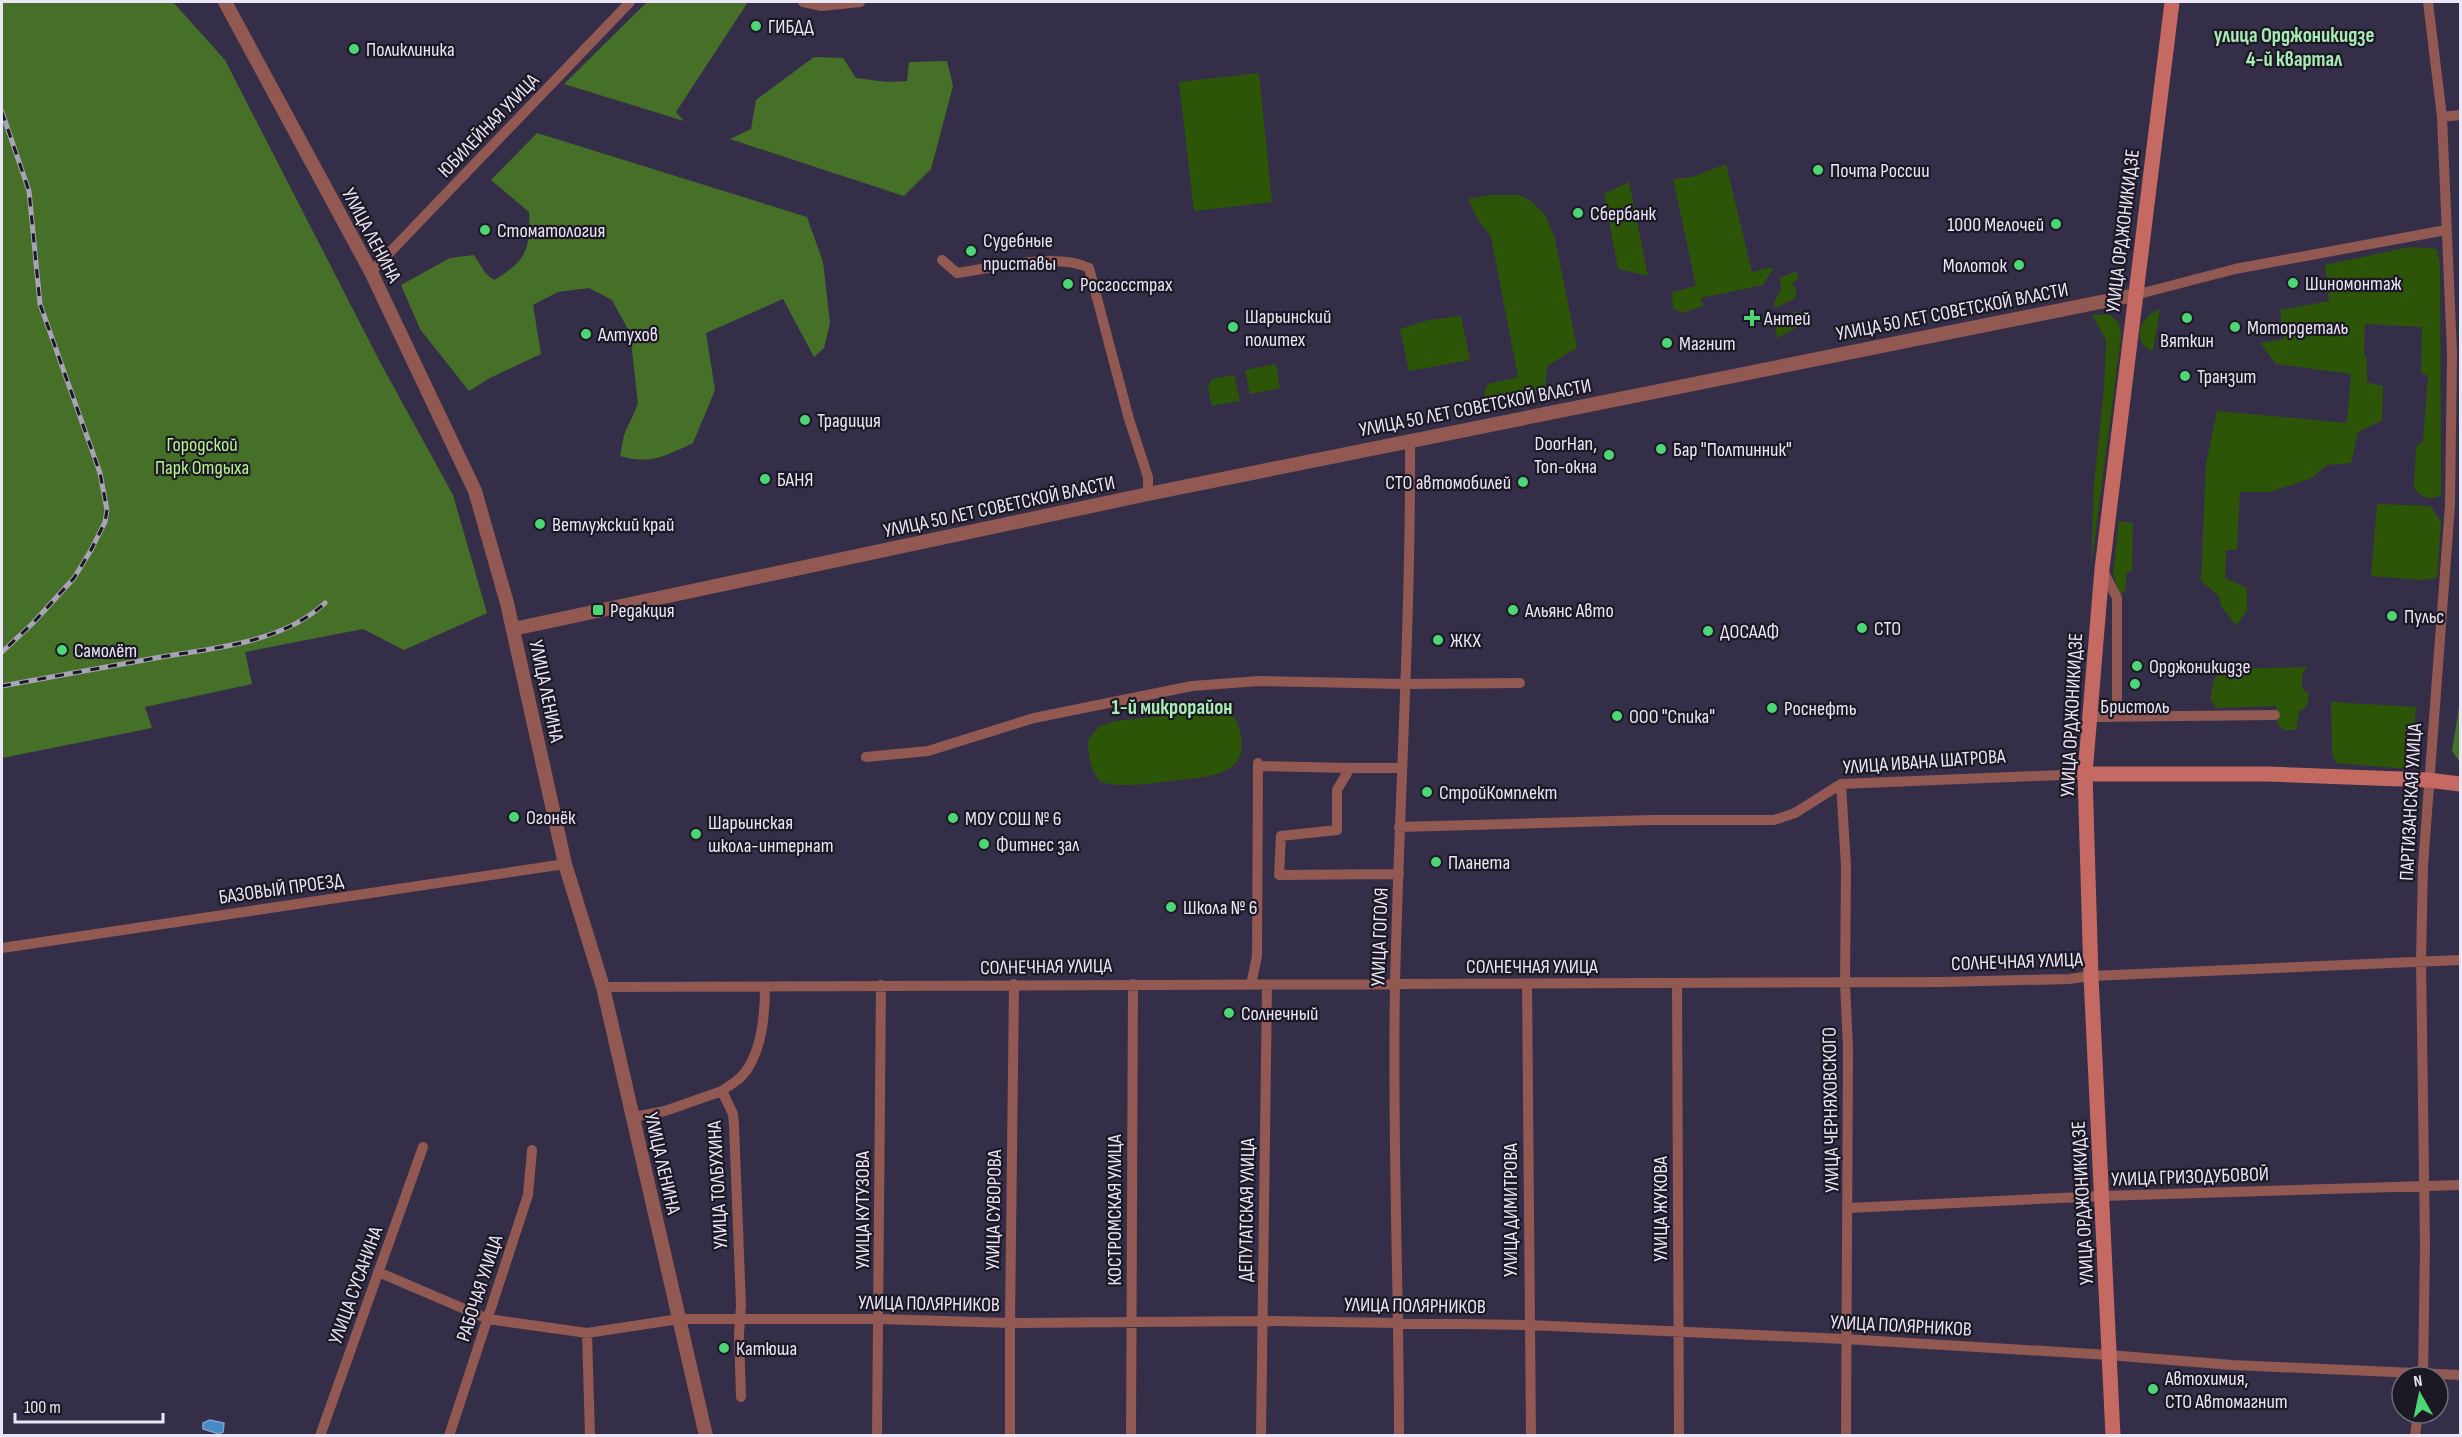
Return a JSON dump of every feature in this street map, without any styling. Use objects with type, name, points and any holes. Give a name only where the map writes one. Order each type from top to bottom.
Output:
[{"type":"main road","name":"УЛИЦА ОРДЖОНИКИДЗЕ","points":[[2114,1436],[2091,976],[2085,774],[2102,569],[2172,2]]},
{"type":"main road","name":"УЛИЦА ИВАНА ШАТРОВА","points":[[2085,774],[2268,774],[2428,780],[2460,784]]},
{"type":"street","name":"УЛИЦА ЛЕНИНА","points":[[225,2],[371,272],[475,491],[513,629],[565,864],[603,987],[706,1436]]},
{"type":"street","name":"ЮБИЛЕЙНАЯ УЛИЦА","points":[[371,272],[630,2]]},
{"type":"street","points":[[803,2],[822,6],[860,2]]},
{"type":"street","name":"ПАРТИЗАНСКАЯ УЛИЦА","points":[[2423,1365],[2425,1245],[2421,961],[2428,780],[2451,482],[2452,354],[2442,117],[2428,2]]},
{"type":"street","points":[[2442,117],[2460,115]]},
{"type":"street","name":"УЛИЦА 50 ЛЕТ СОВЕТСКОЙ ВЛАСТИ","points":[[513,629],[1410,440],[2135,295],[2235,269],[2446,230]]},
{"type":"street","points":[[942,260],[957,273],[1056,260],[1078,262],[1089,268],[1129,419],[1148,477],[1148,494]]},
{"type":"street","name":"УЛИЦА ГОГОЛЯ","points":[[1399,1436],[1399,1322],[1394,1168],[1395,985],[1404,684],[1411,541],[1410,440]]},
{"type":"street","points":[[2102,569],[2117,598],[2117,702],[2114,717]]},
{"type":"street","points":[[866,757],[928,751],[1034,718],[1192,686],[1259,681],[1404,684],[1520,683]]},
{"type":"street","points":[[2090,717],[2275,715]]},
{"type":"street","points":[[1251,985],[1257,956],[1258,764],[1401,768]]},
{"type":"street","points":[[1350,768],[1337,790],[1337,830],[1281,836],[1279,875],[1399,874]]},
{"type":"street","name":"УЛИЦА ИВАНА ШАТРОВА","points":[[1399,827],[1651,820],[1774,820],[1795,813],[1841,784],[2085,774]]},
{"type":"street","name":"УЛИЦА ЧЕРНЯХОВСКОГО","points":[[1841,784],[1846,866],[1845,983],[1849,1208],[1845,1339],[1846,1436]]},
{"type":"street","name":"БАЗОВЫЙ ПРОЕЗД","points":[[2,948],[565,864]]},
{"type":"street","name":"СОЛНЕЧНАЯ УЛИЦА","points":[[603,987],[1845,983],[2068,979],[2091,976],[2460,960]]},
{"type":"street","name":"УЛИЦА ЖУКОВА","points":[[1677,983],[1679,1436]]},
{"type":"street","name":"УЛИЦА СУВОРОВА","points":[[1010,1436],[1014,984]]},
{"type":"street","name":"КОСТРОМСКАЯ УЛИЦА","points":[[1131,1436],[1133,984]]},
{"type":"street","name":"УЛИЦА ДИМИТРОВА","points":[[1527,984],[1531,1436]]},
{"type":"street","name":"ДЕПУТАТСКАЯ УЛИЦА","points":[[1261,1436],[1267,985]]},
{"type":"street","name":"УЛИЦА КУТУЗОВА","points":[[877,1436],[881,986]]},
{"type":"street","points":[[633,1117],[665,1111],[722,1091],[741,1076],[752,1060],[765,1008],[765,987]]},
{"type":"street","name":"УЛИЦА ТОЛБУХИНА","points":[[722,1091],[733,1114],[741,1397]]},
{"type":"street","name":"УЛИЦА СУСАНИНА","points":[[320,1436],[423,1147]]},
{"type":"street","name":"РАБОЧАЯ УЛИЦА","points":[[449,1436],[528,1195],[532,1150]]},
{"type":"street","name":"УЛИЦА ГРИЗОДУБОВОЙ","points":[[1849,1208],[2103,1196],[2460,1185]]},
{"type":"street","name":"УЛИЦА ПОЛЯРНИКОВ","points":[[378,1272],[488,1319],[587,1333],[679,1319],[879,1319],[1010,1323],[1399,1322],[1678,1330],[2109,1354],[2232,1365],[2390,1373]]},
{"type":"street","points":[[587,1333],[590,1436]]},
{"type":"green space","name":"Городской Парк Отдыха","points":[[2,2],[173,2],[225,60],[380,362],[453,495],[487,613],[404,650],[363,629],[245,652],[252,684],[145,707],[152,728],[2,758]]},
{"type":"green space","points":[[647,2],[748,2],[676,112],[684,121],[564,84]]},
{"type":"green space","points":[[814,57],[843,58],[856,78],[887,82],[907,81],[909,62],[947,61],[953,86],[931,169],[904,196],[730,139],[751,129],[756,100]]},
{"type":"green space","points":[[1259,73],[1272,202],[1194,211],[1179,82]]},
{"type":"green space","points":[[537,133],[807,217],[823,262],[830,323],[824,348],[814,357],[783,299],[706,333],[715,390],[693,443],[658,458],[650,459],[631,459],[620,456],[624,435],[638,404],[630,333],[612,300],[589,288],[558,292],[533,305],[541,354],[490,378],[469,391],[420,329],[401,285],[450,258],[474,255],[486,274],[494,280],[520,260],[529,235],[529,212],[491,180]]},
{"type":"green space","points":[[1726,164],[1752,272],[1774,267],[1763,285],[1701,298],[1703,306],[1682,313],[1673,308],[1672,292],[1696,286],[1673,179],[1692,177]]},
{"type":"green space","points":[[1629,182],[1648,276],[1618,269],[1604,194]]},
{"type":"green space","points":[[1490,195],[1519,195],[1530,200],[1546,216],[1555,239],[1577,348],[1547,366],[1545,391],[1487,402],[1484,393],[1488,384],[1518,377],[1491,237],[1478,220],[1468,199]]},
{"type":"green space","points":[[2409,247],[2437,249],[2440,264],[2441,496],[2426,497],[2414,488],[2416,447],[2423,441],[2428,376],[2421,373],[2422,327],[2365,324],[2364,355],[2367,359],[2367,382],[2383,386],[2382,420],[2358,432],[2351,463],[2327,465],[2312,478],[2270,492],[2240,492],[2237,550],[2226,550],[2225,578],[2247,588],[2247,611],[2236,626],[2221,606],[2219,596],[2201,581],[2206,464],[2217,411],[2347,423],[2351,374],[2276,364],[2260,343],[2284,339],[2280,310],[2329,301],[2325,265]]},
{"type":"green space","points":[[1797,271],[1798,279],[1792,283],[1797,293],[1794,299],[1775,308],[1774,303],[1781,289],[1780,278]]},
{"type":"green space","points":[[2160,309],[2153,351],[2141,341],[2140,329],[2153,312]]},
{"type":"green space","points":[[1793,312],[1800,312],[1803,316],[1803,324],[1777,338],[1774,321]]},
{"type":"green space","points":[[2106,314],[2118,323],[2121,337],[2091,567],[2094,483],[2104,388],[2106,340],[2092,315]]},
{"type":"green space","points":[[1461,316],[1470,360],[1409,371],[1400,329],[1429,320]]},
{"type":"green space","points":[[1276,364],[1280,388],[1250,394],[1245,370]]},
{"type":"green space","points":[[1234,375],[1240,401],[1212,406],[1208,388],[1212,379]]},
{"type":"green space","points":[[2377,504],[2430,506],[2441,521],[2437,578],[2422,580],[2371,576]]},
{"type":"green space","points":[[2119,521],[2133,523],[2132,571],[2127,571],[2125,591],[2119,595],[2113,573]]},
{"type":"green space","points":[[2307,667],[2302,675],[2302,688],[2309,694],[2307,706],[2299,712],[2296,730],[2285,730],[2278,725],[2276,706],[2216,708],[2210,699],[2214,680],[2221,669]]},
{"type":"green space","points":[[2460,701],[2460,762],[2452,751]]},
{"type":"green space","points":[[2331,702],[2416,707],[2410,769],[2336,763],[2332,753]]},
{"type":"green space","points":[[1217,710],[1235,718],[1241,737],[1241,751],[1236,762],[1228,769],[1201,777],[1126,785],[1100,782],[1094,772],[1089,756],[1088,739],[1100,726],[1115,721]]},
{"type":"water","points":[[210,1420],[224,1423],[223,1432],[219,1434],[203,1429],[203,1423]]},
{"type":"railway","points":[[2,112],[29,191],[40,304],[100,473],[107,510],[105,522],[74,578],[33,623],[2,652]]},
{"type":"railway","points":[[2,686],[242,643],[287,628],[307,617],[325,603]]},
{"type":"place","name":"ГИБДД","points":[[756,26]]},
{"type":"place","name":"Поликлиника","points":[[354,49]]},
{"type":"place","name":"Почта России","points":[[1818,170]]},
{"type":"place","name":"Сбербанк","points":[[1578,213]]},
{"type":"place","name":"1000 Мелочей","points":[[2056,224]]},
{"type":"place","name":"Стоматология","points":[[485,230]]},
{"type":"place","name":"Судебные приставы","points":[[971,251]]},
{"type":"place","name":"Молоток","points":[[2019,265]]},
{"type":"place","name":"Шиномонтаж","points":[[2293,283]]},
{"type":"place","name":"Росгосстрах","points":[[1068,284]]},
{"type":"place","name":"Антей","points":[[1752,318]]},
{"type":"place","name":"Вяткин","points":[[2187,318]]},
{"type":"place","name":"Шарьинский политех","points":[[1233,327]]},
{"type":"place","name":"Мотордеталь","points":[[2235,327]]},
{"type":"place","name":"Алтухов","points":[[586,334]]},
{"type":"place","name":"Магнит","points":[[1667,343]]},
{"type":"place","name":"Транзит","points":[[2185,376]]},
{"type":"place","name":"Традиция","points":[[805,420]]},
{"type":"place","name":"Бар \"Полтинник\"","points":[[1661,449]]},
{"type":"place","name":"DoorHan, Топ-окна","points":[[1609,455]]},
{"type":"place","name":"БАНЯ","points":[[765,479]]},
{"type":"place","name":"СТО автомобилей","points":[[1523,482]]},
{"type":"place","name":"Ветлужский край","points":[[540,524]]},
{"type":"place","name":"Редакция","points":[[598,610]]},
{"type":"place","name":"Альянс Авто","points":[[1513,610]]},
{"type":"place","name":"Пульс","points":[[2392,616]]},
{"type":"place","name":"СТО","points":[[1862,628]]},
{"type":"place","name":"ДОСААФ","points":[[1708,631]]},
{"type":"place","name":"ЖКХ","points":[[1438,640]]},
{"type":"place","name":"Самолёт","points":[[62,650]]},
{"type":"place","name":"Орджоникидзе","points":[[2137,666]]},
{"type":"place","name":"Бристоль","points":[[2135,684]]},
{"type":"place","name":"Роснефть","points":[[1772,708]]},
{"type":"place","name":"ООО \"Спика\"","points":[[1617,716]]},
{"type":"place","name":"СтройКомплект","points":[[1427,792]]},
{"type":"place","name":"Огонёк","points":[[514,817]]},
{"type":"place","name":"МОУ СОШ № 6","points":[[953,818]]},
{"type":"place","name":"Шарьинская школа-интернат","points":[[696,834]]},
{"type":"place","name":"Фитнес зал","points":[[984,844]]},
{"type":"place","name":"Планета","points":[[1436,862]]},
{"type":"place","name":"Школа № 6","points":[[1171,907]]},
{"type":"place","name":"Солнечный","points":[[1229,1013]]},
{"type":"place","name":"Катюша","points":[[724,1348]]},
{"type":"place","name":"Автохимия, СТО Автомагнит","points":[[2153,1389]]},
{"type":"district","name":"улица Орджоникидзе 4-й квартал","points":[[2294,47]]},
{"type":"district","name":"1-й микрорайон","points":[[1172,707]]}]
